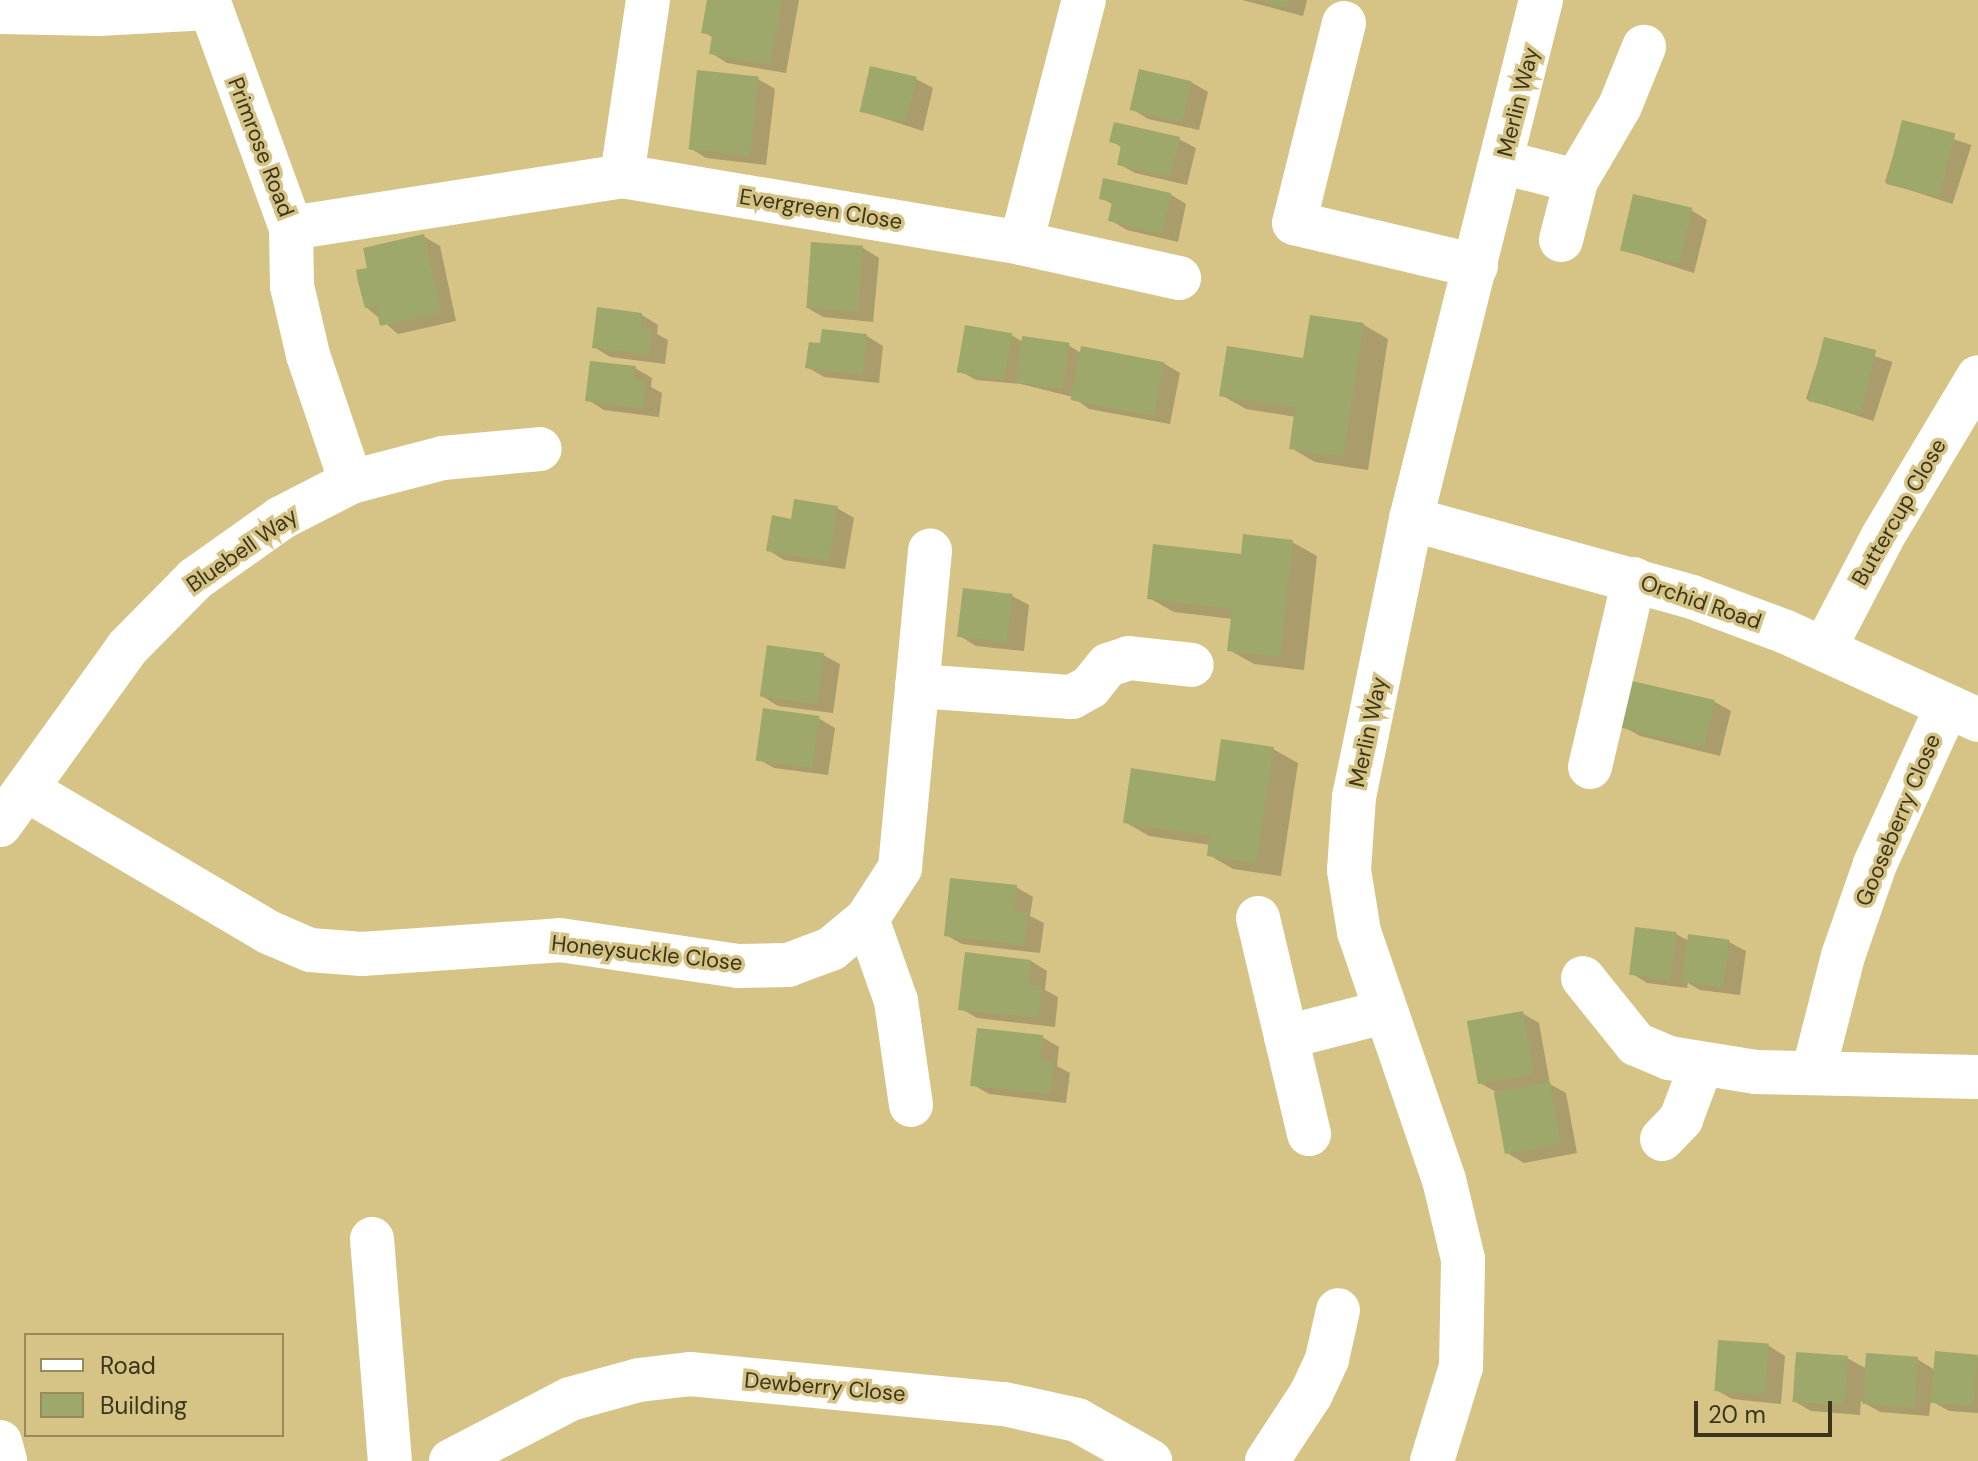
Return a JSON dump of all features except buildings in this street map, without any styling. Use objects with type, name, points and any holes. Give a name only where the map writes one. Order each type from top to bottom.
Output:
[{"type":"street","points":[[622,176],[648,0]]},
{"type":"street","points":[[1021,243],[1084,0]]},
{"type":"street","name":"Merlin Way","points":[[1432,1461],[1461,1367],[1463,1259],[1444,1180],[1359,932],[1349,870],[1354,797],[1411,519],[1541,0]]},
{"type":"street","points":[[0,12],[99,14],[208,4]]},
{"type":"street","name":"Primrose Road","points":[[208,4],[291,228],[292,286],[351,482]]},
{"type":"street","points":[[1344,23],[1294,223],[1476,266]]},
{"type":"street","points":[[1561,240],[1576,181],[1620,106],[1644,47]]},
{"type":"street","points":[[1502,162],[1576,181]]},
{"type":"street","name":"Evergreen Close","points":[[291,228],[622,176],[1021,243],[1179,278]]},
{"type":"street","name":"Buttercup Close","points":[[1824,649],[1883,536],[1978,377]]},
{"type":"street","name":"Bluebell Way","points":[[0,825],[29,791],[127,648],[195,579],[281,518],[351,482],[443,458],[540,449]]},
{"type":"street","name":"Orchid Road","points":[[1411,519],[1634,579],[1824,649],[1963,714]]},
{"type":"street","name":"Honeysuckle Close","points":[[29,791],[268,932],[310,950],[362,954],[560,940],[738,966],[788,965],[831,949],[867,919],[900,868],[930,550]]},
{"type":"street","points":[[1590,767],[1634,579]]},
{"type":"street","points":[[917,686],[1072,697],[1090,687],[1108,665],[1129,658],[1192,665]]},
{"type":"street","name":"Gooseberry Close","points":[[1813,1073],[1843,956],[1875,864],[1963,714]]},
{"type":"street","points":[[1258,918],[1309,1134]]},
{"type":"street","points":[[867,919],[899,1014],[911,1105]]},
{"type":"street","points":[[1583,978],[1636,1044],[1701,1066],[1756,1072],[1978,1077]]},
{"type":"street","points":[[1286,1037],[1384,1012]]},
{"type":"street","points":[[1662,1139],[1681,1119],[1701,1066]]},
{"type":"street","points":[[372,1239],[390,1461]]},
{"type":"street","points":[[1278,1444],[1327,1359],[1338,1310]]},
{"type":"street","name":"Dewberry Close","points":[[451,1461],[500,1449],[570,1399],[639,1380],[690,1374],[1004,1404],[1077,1420],[1150,1461]]},
{"type":"street","points":[[0,1442],[5,1461]]}]
